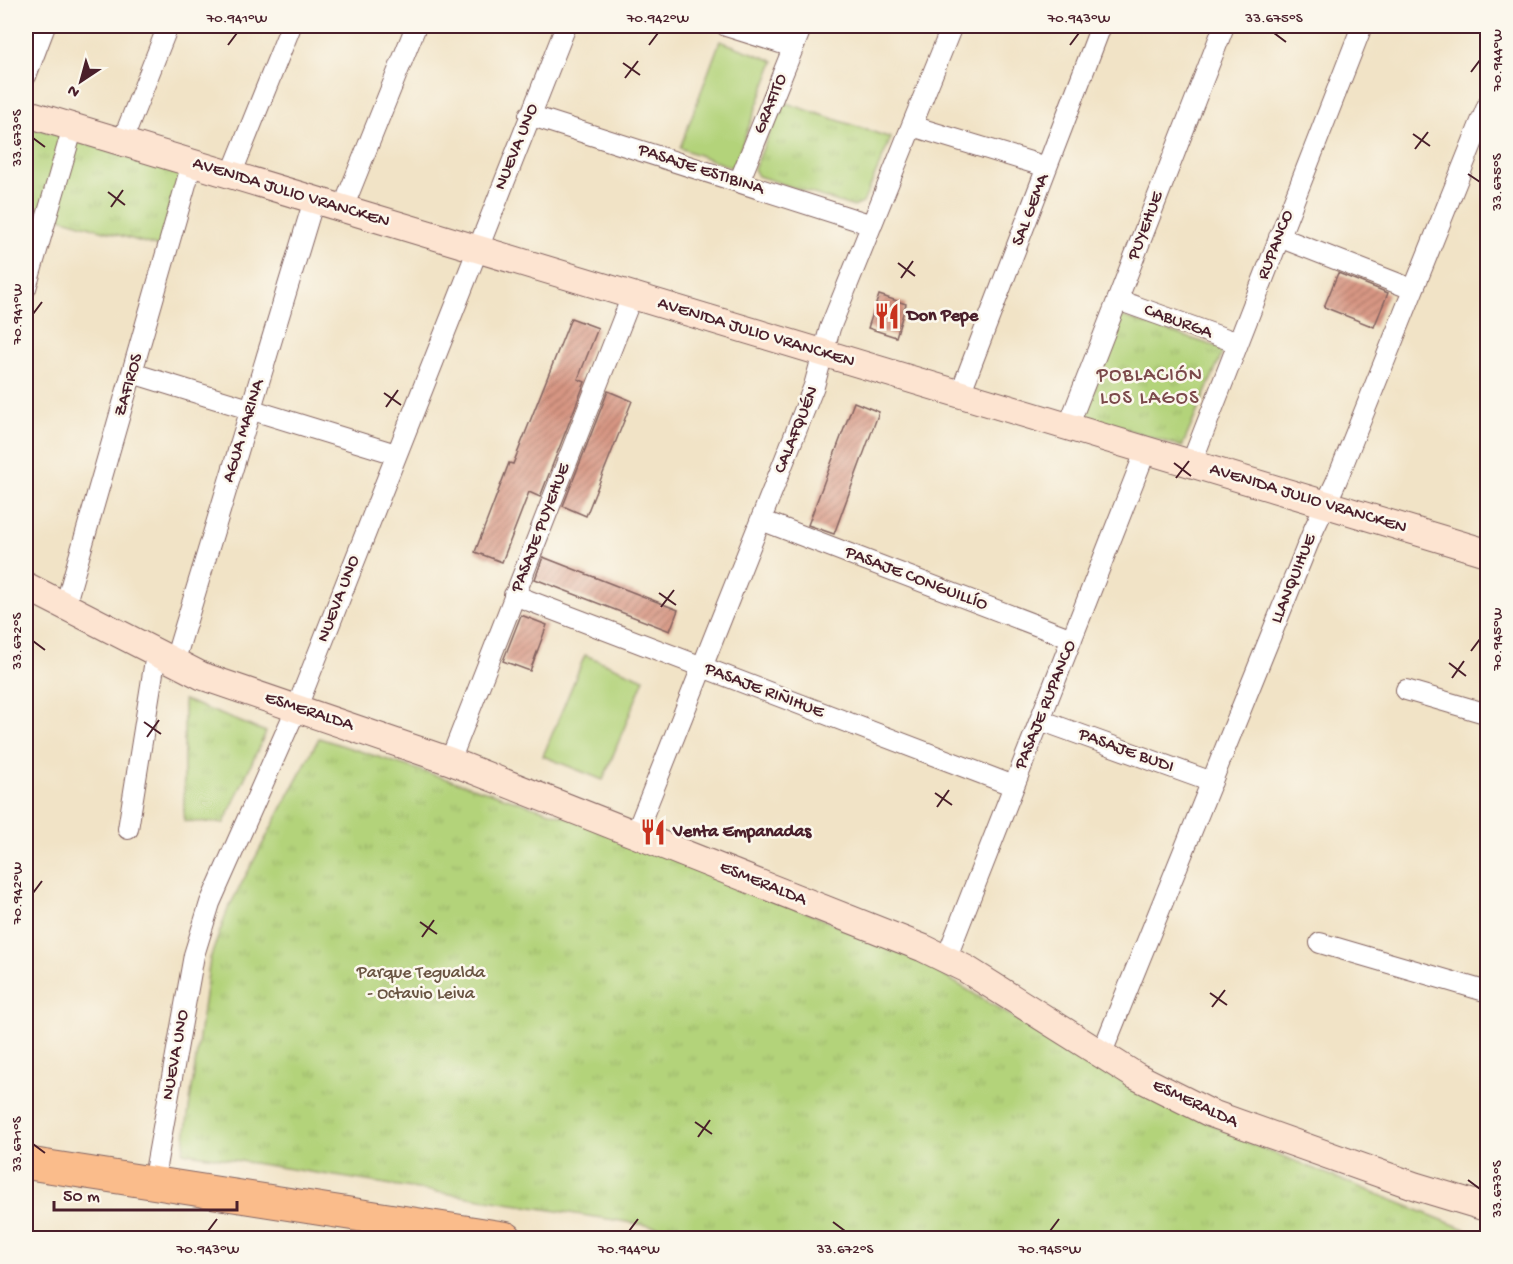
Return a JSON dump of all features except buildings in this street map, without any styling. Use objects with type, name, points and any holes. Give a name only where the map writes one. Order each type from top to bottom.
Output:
[{"type":"main road","points":[[26,1163],[506,1239]]},
{"type":"street","points":[[26,76],[45,26]]},
{"type":"street","points":[[122,142],[168,26]]},
{"type":"street","points":[[231,175],[291,26]]},
{"type":"street","points":[[343,208],[416,26]]},
{"type":"street","name":"NUEVA UNO","points":[[153,1183],[199,936],[210,903],[297,707],[476,248],[566,26]]},
{"type":"street","points":[[726,26],[793,47]]},
{"type":"street","name":"GRAFITO","points":[[740,182],[802,26]]},
{"type":"street","name":"CALAFQUÉN","points":[[636,833],[814,386],[830,328],[952,26]]},
{"type":"street","name":"SAL GEMA","points":[[960,394],[1101,26]]},
{"type":"street","name":"PUYEHUE","points":[[1068,427],[1224,26]]},
{"type":"street","name":"RUPANCO","points":[[1191,464],[1362,26]]},
{"type":"street","name":"LLANQUIHUE","points":[[1101,1055],[1488,104]]},
{"type":"street","name":"AVENIDA JULIO VRANCKEN","points":[[26,113],[1488,553]]},
{"type":"street","name":"PASAJE ESTIBINA","points":[[530,115],[872,225]]},
{"type":"street","points":[[912,126],[1047,167]]},
{"type":"street","points":[[26,288],[74,127]]},
{"type":"street","name":"ZAFIROS","points":[[64,606],[192,163]]},
{"type":"street","name":"AGUA MARINA","points":[[128,829],[165,658],[251,410],[314,200]]},
{"type":"street","points":[[1279,237],[1412,289]]},
{"type":"street","name":"PASAJE PUYEHUE","points":[[450,761],[632,296]]},
{"type":"street","name":"CABURGA","points":[[1118,300],[1238,343]]},
{"type":"street","points":[[132,373],[396,454]]},
{"type":"street","name":"PASAJE RUPANCO","points":[[946,959],[1146,450]]},
{"type":"street","name":"PASAJE CONGUILLÍO","points":[[761,520],[1072,639]]},
{"type":"street","name":"ESMERALDA","points":[[26,586],[165,658],[223,685],[297,707],[450,761],[636,833],[946,959],[1101,1055],[1172,1095],[1250,1129],[1434,1193],[1488,1208]]},
{"type":"street","name":"PASAJE RIÑIHUE","points":[[514,595],[1014,786]]},
{"type":"street","points":[[1406,690],[1488,714]]},
{"type":"street","name":"PASAJE BUDI","points":[[1040,720],[1212,782]]},
{"type":"street","points":[[1320,943],[1488,992]]},
{"type":"green space","points":[[720,41],[774,61],[733,168],[680,148]]},
{"type":"green space","points":[[783,102],[891,138],[863,203],[854,207],[758,176],[754,169]]},
{"type":"green space","points":[[26,125],[186,174],[163,248],[26,208]]},
{"type":"green space","points":[[1121,316],[1224,349],[1182,447],[1085,416]]},
{"type":"green space","points":[[585,655],[644,679],[603,780],[543,756]]},
{"type":"green space","points":[[184,700],[266,732],[224,823],[184,821]]},
{"type":"green space","name":"Parque Tegualda - Octavio Leiva","points":[[319,738],[644,842],[921,962],[1106,1073],[1252,1144],[1487,1238],[728,1238],[183,1152],[210,959],[228,909]]},
{"type":"place","name":"Don Pepe","points":[[887,316]]},
{"type":"place","name":"Venta Empanadas","points":[[653,832]]},
{"type":"district","name":"POBLACIÓN LOS LAGOS","points":[[1150,388]]}]
